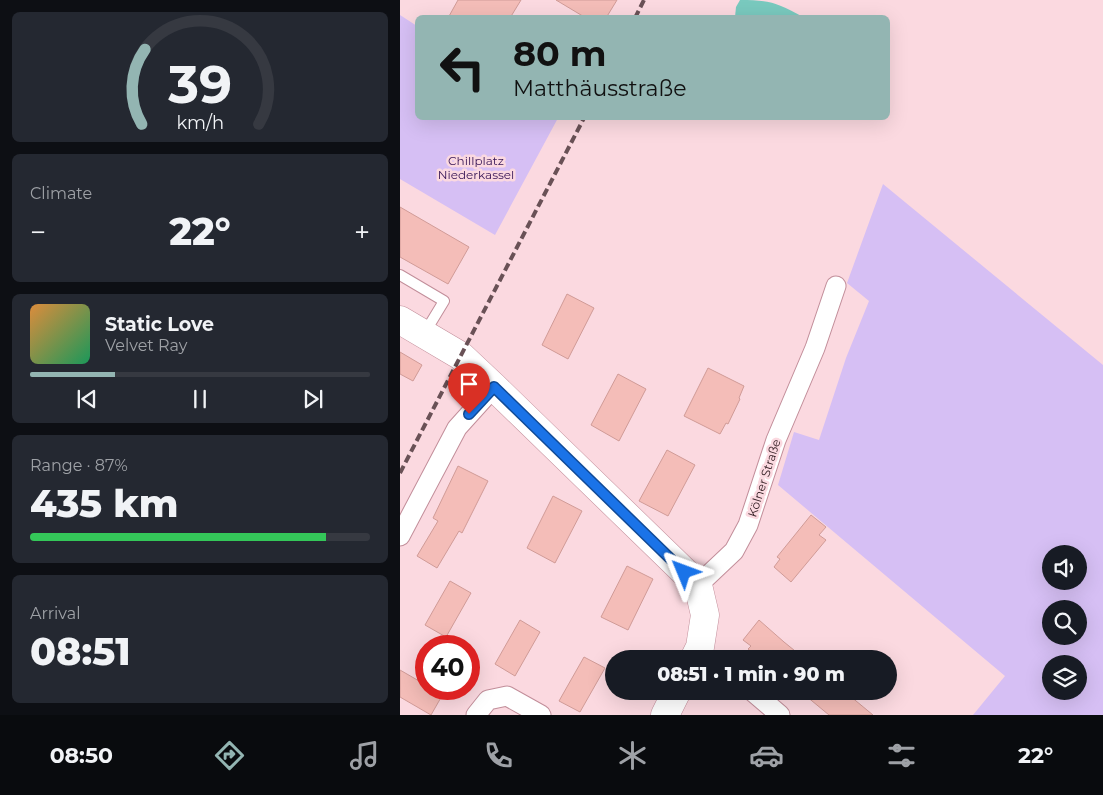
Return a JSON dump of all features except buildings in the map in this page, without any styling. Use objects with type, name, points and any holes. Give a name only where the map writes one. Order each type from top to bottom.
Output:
[{"type":"street","name":"Kölner Straße","points":[[698,585],[734,551],[748,526],[776,440],[814,348],[836,286]]},
{"type":"street","points":[[400,320],[461,356],[698,585],[705,615],[702,650]]},
{"type":"street","points":[[400,536],[457,428],[494,387]]},
{"type":"street","points":[[476,715],[488,700],[506,696],[541,715]]},
{"type":"street","points":[[665,715],[672,700]]},
{"type":"street","points":[[762,700],[780,715]]},
{"type":"lane","points":[[400,275],[444,301],[424,334]]},
{"type":"green space","name":"Chillplatz Niederkassel","points":[[400,15],[415,25],[415,120],[557,120],[495,235],[400,179]]},
{"type":"green space","points":[[883,184],[1103,365],[1103,715],[973,715],[1005,676],[778,485],[794,432],[819,440],[846,358],[869,301],[847,283]]},
{"type":"shaded area","points":[[740,0],[759,1],[773,3],[799,15],[735,15],[736,7]]},
{"type":"railway","points":[[636,15],[644,0]]},
{"type":"railway","points":[[400,473],[583,120]]},
{"type":"route","points":[[469,414],[494,387],[684,572]]}]
